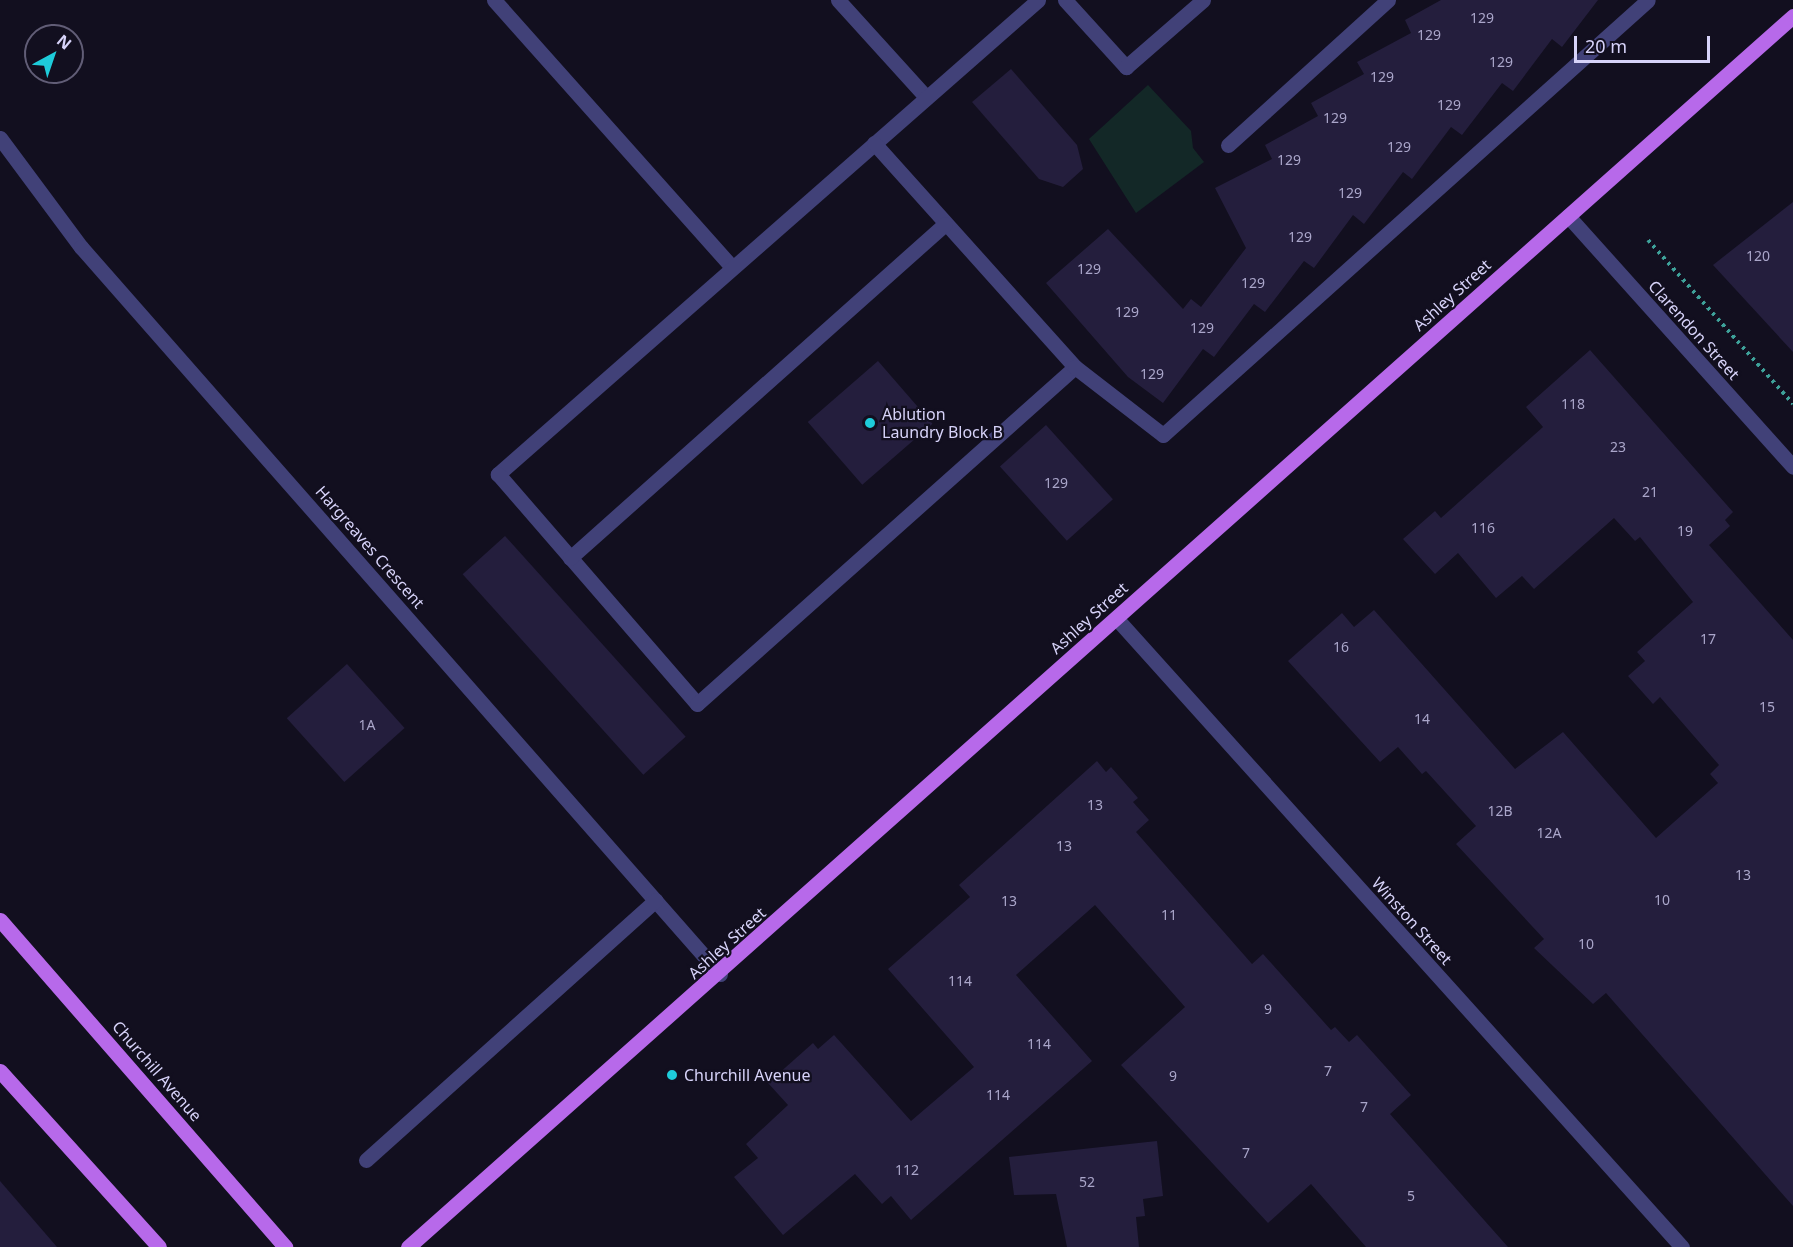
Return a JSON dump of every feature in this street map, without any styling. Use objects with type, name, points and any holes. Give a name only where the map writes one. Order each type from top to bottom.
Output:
[{"type":"main road","name":"Ashley Street","points":[[408,1247],[720,974],[1116,618],[1793,16]]},
{"type":"main road","name":"Churchill Avenue","points":[[0,920],[285,1247]]},
{"type":"main road","points":[[0,1071],[159,1247]]},
{"type":"main road","points":[[146,1232],[152,1247]]},
{"type":"street","points":[[494,0],[732,267]]},
{"type":"street","points":[[838,0],[926,97]]},
{"type":"street","points":[[1038,0],[498,474],[697,704],[1075,367]]},
{"type":"street","points":[[1065,0],[1126,67],[1203,0]]},
{"type":"street","points":[[1228,145],[1388,0]]},
{"type":"street","points":[[874,143],[1075,367],[1163,435],[1648,0]]},
{"type":"street","name":"Hargreaves Crescent","points":[[0,138],[81,247],[720,974]]},
{"type":"street","name":"Clarendon Street","points":[[1568,216],[1793,467]]},
{"type":"street","points":[[570,558],[945,224]]},
{"type":"street","name":"Winston Street","points":[[1116,618],[1682,1247]]},
{"type":"street","points":[[366,1160],[656,900]]},
{"type":"path","points":[[1648,240],[1793,404]]},
{"type":"green space","points":[[1148,85],[1191,131],[1193,148],[1204,162],[1136,213],[1089,139]]},
{"type":"building","points":[[1441,0],[1598,0],[1562,47],[1552,39],[1513,91],[1502,83],[1462,135],[1451,127],[1412,179],[1403,172],[1364,224],[1353,215],[1314,268],[1304,261],[1265,312],[1254,304],[1214,357],[1203,349],[1163,403],[1128,377],[1046,283],[1108,229],[1183,309],[1191,299],[1201,307],[1246,248],[1215,188],[1272,159],[1265,145],[1318,116],[1311,103],[1364,74],[1357,62],[1411,33],[1405,20]]},
{"type":"building","points":[[1011,69],[1077,145],[1083,169],[1063,187],[1039,179],[972,102]]},
{"type":"building","points":[[1793,202],[1793,352],[1713,265]]},
{"type":"building","points":[[1590,350],[1733,512],[1725,520],[1730,526],[1709,545],[1793,640],[1793,1206],[1606,993],[1593,1004],[1534,948],[1544,939],[1456,844],[1476,826],[1426,771],[1422,774],[1398,747],[1380,762],[1288,661],[1342,613],[1354,627],[1374,610],[1515,769],[1563,732],[1656,838],[1718,783],[1710,774],[1719,765],[1660,697],[1653,704],[1628,676],[1645,661],[1637,652],[1693,602],[1640,537],[1635,541],[1614,518],[1534,589],[1522,576],[1496,598],[1458,553],[1435,574],[1403,539],[1435,511],[1441,518],[1543,427],[1526,407]]},
{"type":"building","name":"Ablution Laundry Block B","points":[[878,361],[932,424],[862,485],[808,422]]},
{"type":"building","points":[[1046,425],[1113,499],[1067,541],[1000,466]]},
{"type":"building","points":[[505,536],[686,737],[643,775],[463,574]]},
{"type":"building","points":[[347,664],[405,728],[344,782],[287,718]]},
{"type":"building","points":[[1097,761],[1106,772],[1111,767],[1138,798],[1133,802],[1149,820],[1136,832],[1252,964],[1263,954],[1331,1030],[1335,1027],[1349,1042],[1357,1035],[1411,1095],[1390,1114],[1508,1247],[1366,1247],[1311,1184],[1268,1223],[1121,1065],[1185,1007],[1095,905],[1016,975],[1092,1061],[911,1220],[891,1196],[882,1204],[855,1174],[783,1235],[734,1177],[758,1158],[746,1144],[788,1105],[768,1083],[813,1043],[818,1049],[834,1035],[911,1121],[974,1067],[888,969],[970,897],[959,885]]},
{"type":"building","points":[[1157,1141],[1163,1196],[1143,1199],[1145,1216],[1136,1217],[1139,1247],[1067,1247],[1056,1194],[1014,1195],[1009,1157]]},
{"type":"building","points":[[0,1181],[57,1247],[0,1247]]},
{"type":"place","name":"Ablution Laundry Block B","points":[[870,423]]},
{"type":"place","name":"Churchill Avenue","points":[[672,1075]]}]
